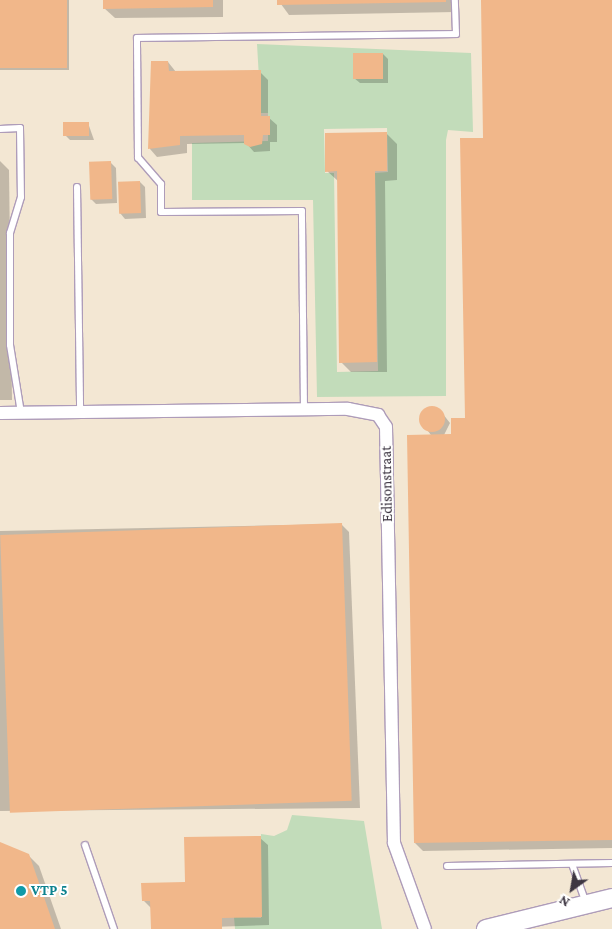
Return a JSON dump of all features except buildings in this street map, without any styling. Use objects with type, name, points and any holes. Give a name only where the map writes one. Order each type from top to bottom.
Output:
[{"type":"street","name":"Edisonstraat","points":[[0,413],[304,410],[378,415],[386,427],[394,843],[425,929]]},
{"type":"street","points":[[486,929],[612,898]]},
{"type":"lane","points":[[304,410],[302,211],[161,212],[161,184],[138,158],[137,38],[456,34],[455,0]]},
{"type":"lane","points":[[0,129],[20,128],[21,197],[10,233],[10,346],[21,413]]},
{"type":"lane","points":[[77,186],[80,412]]},
{"type":"lane","points":[[85,845],[114,929]]},
{"type":"lane","points":[[447,866],[612,863]]},
{"type":"lane","points":[[572,864],[586,904]]},
{"type":"shaded area","points":[[0,0],[612,0],[612,929],[0,929]]},
{"type":"green space","points":[[257,44],[471,53],[473,132],[448,130],[446,140],[446,396],[317,397],[313,200],[192,200],[192,143],[268,141],[268,113],[261,113]],"holes":[[[387,128],[388,172],[375,173],[378,371],[337,372],[334,173],[325,173],[324,129]]]},
{"type":"green space","points":[[292,815],[364,821],[382,929],[235,929],[234,917],[261,918],[261,834],[274,836],[287,830]]},
{"type":"place","name":"VTP 5","points":[[21,891]]}]
